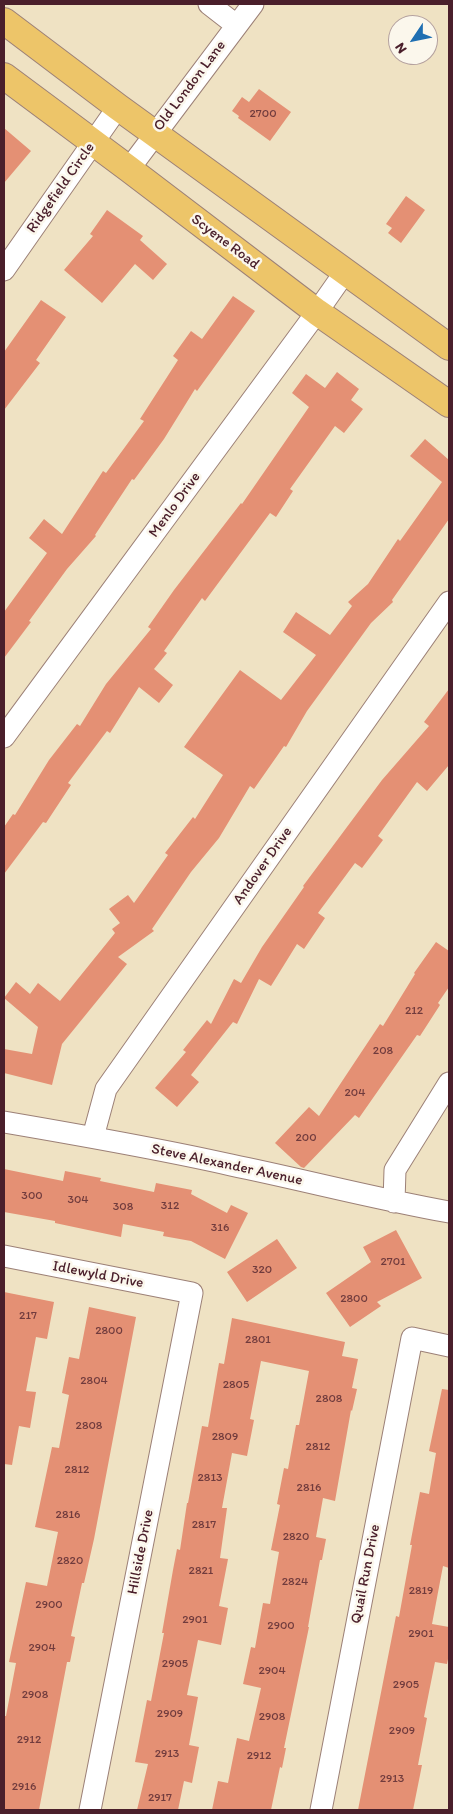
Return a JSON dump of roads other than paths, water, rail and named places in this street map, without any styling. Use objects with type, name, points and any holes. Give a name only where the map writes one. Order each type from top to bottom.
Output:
[{"type":"main road","points":[[4,21],[118,107],[449,347]]},
{"type":"main road","name":"Scyene Road","points":[[4,76],[317,312],[449,404]]},
{"type":"street","points":[[209,4],[236,25]]},
{"type":"street","name":"Old London Lane","points":[[129,169],[154,133],[253,4]]},
{"type":"street","name":"Ridgefield Circle","points":[[4,270],[118,107]]},
{"type":"street","name":"Menlo Drive","points":[[4,737],[345,272]]},
{"type":"street","name":"Andover Drive","points":[[94,1137],[106,1089],[449,602]]},
{"type":"street","points":[[394,1202],[395,1170],[449,1083]]},
{"type":"street","name":"Steve Alexander Avenue","points":[[4,1122],[94,1137],[230,1164],[394,1202],[449,1212]]},
{"type":"street","name":"Idlewyld Drive","points":[[4,1256],[192,1294]]},
{"type":"street","name":"Hillside Drive","points":[[90,1810],[192,1294]]},
{"type":"street","name":"Quail Run Drive","points":[[320,1810],[412,1338],[449,1346]]}]
